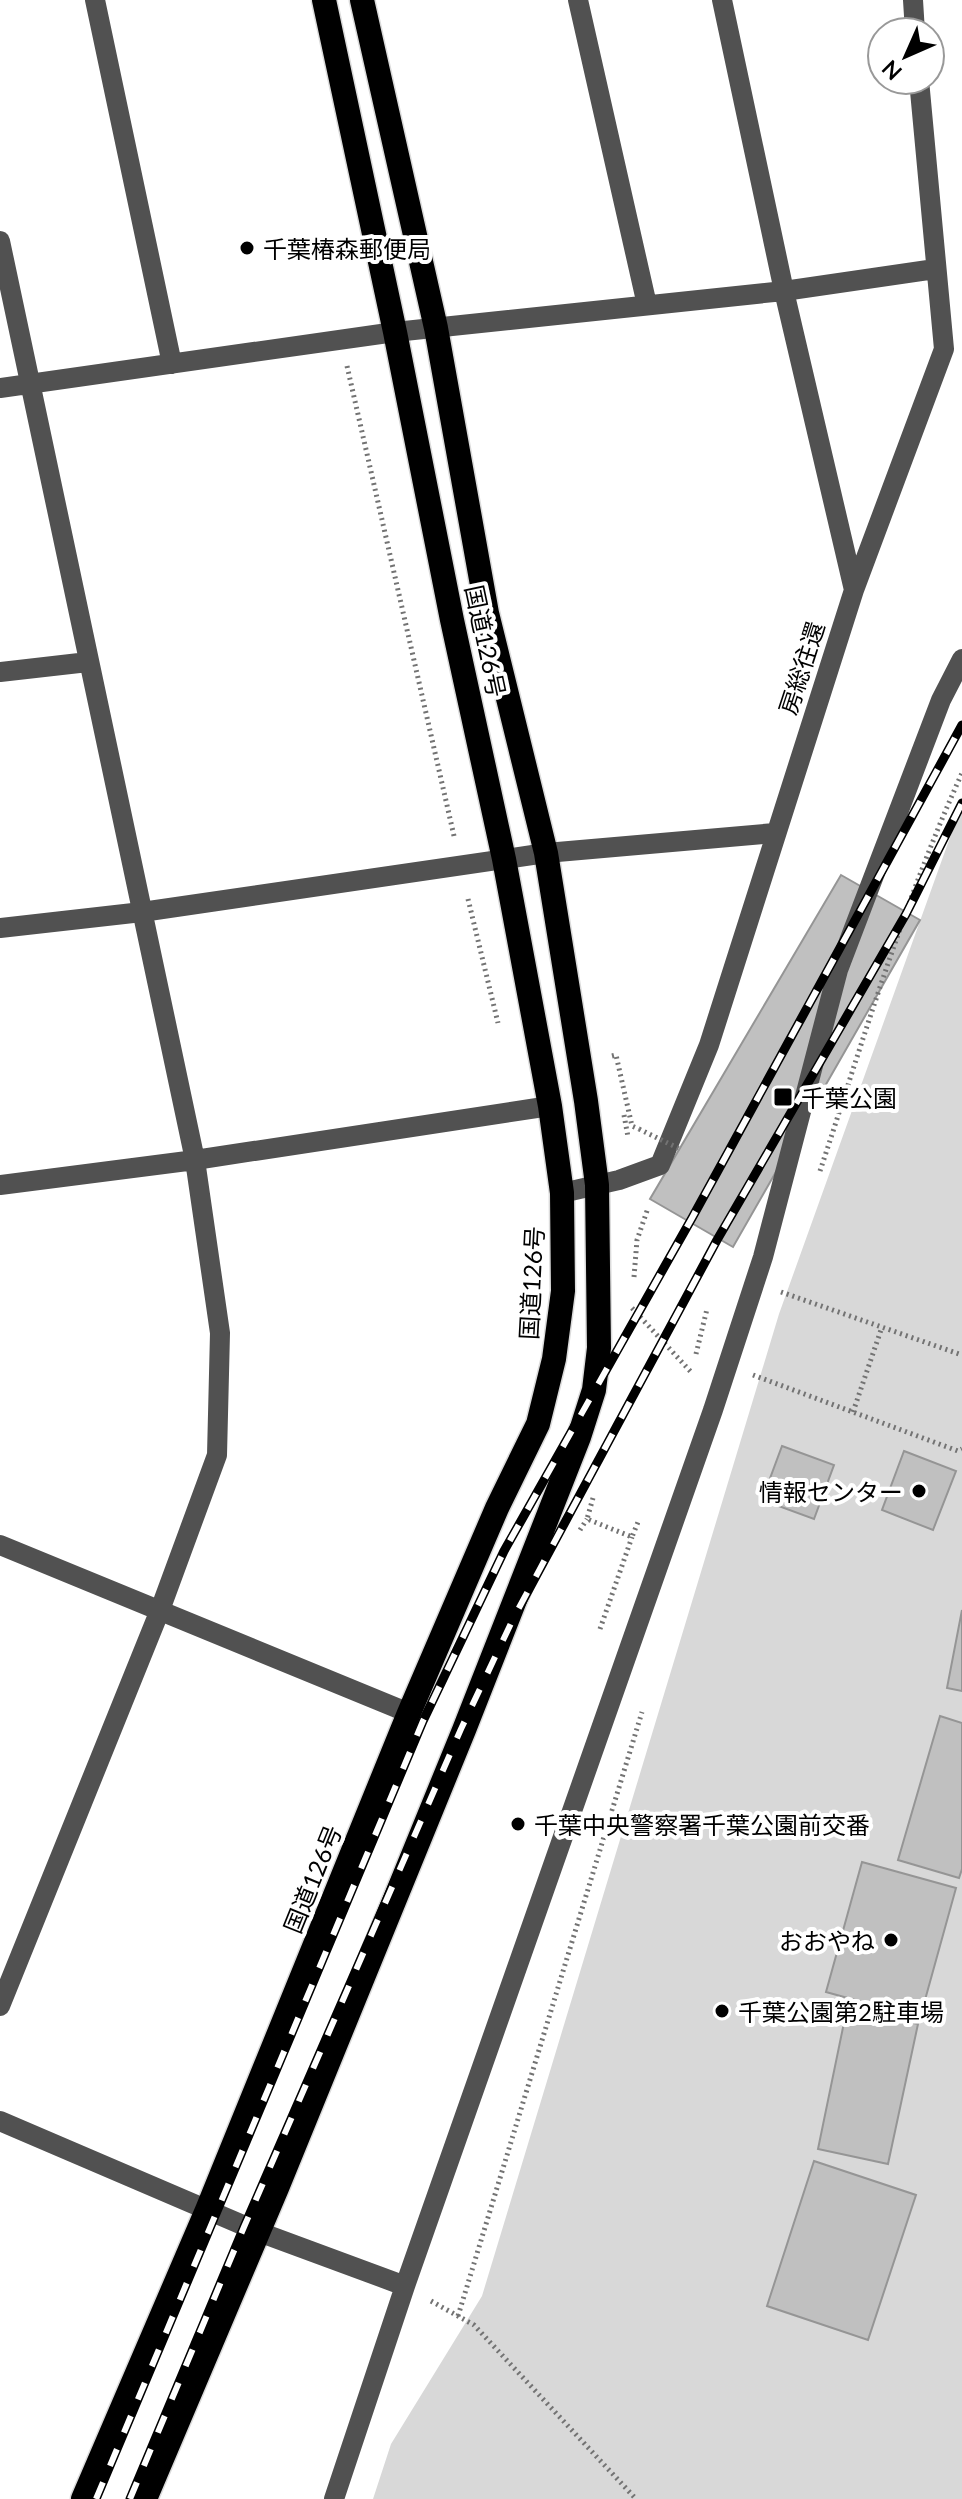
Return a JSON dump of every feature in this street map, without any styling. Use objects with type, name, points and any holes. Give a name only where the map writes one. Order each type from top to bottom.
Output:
[{"type":"highway","name":"国道126号","points":[[83,2499],[207,2210],[409,1713],[497,1508],[538,1424],[554,1359],[563,1291],[562,1193],[550,1106],[504,859],[324,0]]},
{"type":"highway","name":"国道126号","points":[[145,2499],[259,2232],[464,1730],[579,1437],[594,1390],[599,1348],[597,1185],[546,853],[487,613],[436,328],[362,0]]},
{"type":"street","points":[[95,0],[172,364]]},
{"type":"street","points":[[578,0],[647,305]]},
{"type":"street","points":[[722,0],[784,291],[854,590]]},
{"type":"street","name":"房総往還","points":[[562,1193],[619,1180],[660,1165],[709,1045],[854,590],[944,349],[920,96]]},
{"type":"street","points":[[0,241],[195,1160],[220,1333],[217,1455],[160,1610],[0,2006]]},
{"type":"street","points":[[0,388],[395,332],[784,291],[935,269]]},
{"type":"street","points":[[334,2499],[405,2286],[713,1410],[763,1257],[838,970],[941,700],[962,659]]},
{"type":"street","points":[[0,672],[88,662]]},
{"type":"street","points":[[0,928],[142,912],[546,853],[775,833]]},
{"type":"street","points":[[0,1185],[195,1160],[550,1106]]},
{"type":"street","points":[[0,1545],[409,1713]]},
{"type":"street","points":[[0,2121],[259,2232],[405,2286]]},
{"type":"path","points":[[347,364],[455,841]]},
{"type":"path","points":[[819,1174],[887,968],[941,819],[962,773]]},
{"type":"path","points":[[468,899],[500,1032]]},
{"type":"path","points":[[616,1055],[632,1126],[680,1149]]},
{"type":"path","points":[[633,1280],[637,1240],[648,1208]]},
{"type":"path","points":[[776,1306],[785,1277]]},
{"type":"path","points":[[780,1292],[962,1355]]},
{"type":"path","points":[[630,1322],[632,1294]]},
{"type":"path","points":[[631,1307],[691,1372]]},
{"type":"path","points":[[688,1385],[707,1309]]},
{"type":"path","points":[[853,1412],[882,1327]]},
{"type":"path","points":[[749,1387],[757,1361]]},
{"type":"path","points":[[752,1375],[958,1451],[962,1449]]},
{"type":"path","points":[[596,1488],[587,1519],[632,1537],[642,1509]]},
{"type":"path","points":[[458,2316],[645,1705]]},
{"type":"path","points":[[405,2286],[474,2325],[636,2499]]},
{"type":"shaded area","name":"千葉公園","points":[[962,804],[962,2499],[373,2499],[391,2444],[482,2296],[779,1314]]},
{"type":"building","points":[[841,875],[920,920],[733,1247],[650,1199]]},
{"type":"building","points":[[782,1446],[834,1465],[814,1519],[762,1500]]},
{"type":"building","name":"情報センター","points":[[904,1451],[956,1471],[933,1530],[882,1510]]},
{"type":"building","points":[[962,1610],[962,1691],[947,1688]]},
{"type":"building","points":[[940,1716],[962,1723],[962,1869],[959,1878],[898,1860]]},
{"type":"building","name":"おおやね","points":[[862,1862],[956,1888],[920,2018],[826,1992]]},
{"type":"building","points":[[847,2008],[918,2024],[888,2164],[818,2149]]},
{"type":"building","points":[[814,2161],[916,2195],[868,2340],[767,2306]]},
{"type":"railway","points":[[96,2499],[423,1721],[504,1551],[692,1218],[962,725]]},
{"type":"railway","points":[[130,2499],[244,2227],[461,1729],[514,1617],[717,1240],[906,914],[962,803]]},
{"type":"place","name":"千葉椿森郵便局","points":[[247,248]]},
{"type":"place","name":"千葉公園","points":[[783,1097]]},
{"type":"place","name":"情報センター","points":[[919,1491]]},
{"type":"place","name":"千葉中央警察署千葉公園前交番","points":[[518,1824]]},
{"type":"place","name":"おおやね","points":[[891,1940]]},
{"type":"place","name":"千葉公園第2駐車場","points":[[722,2011]]}]
